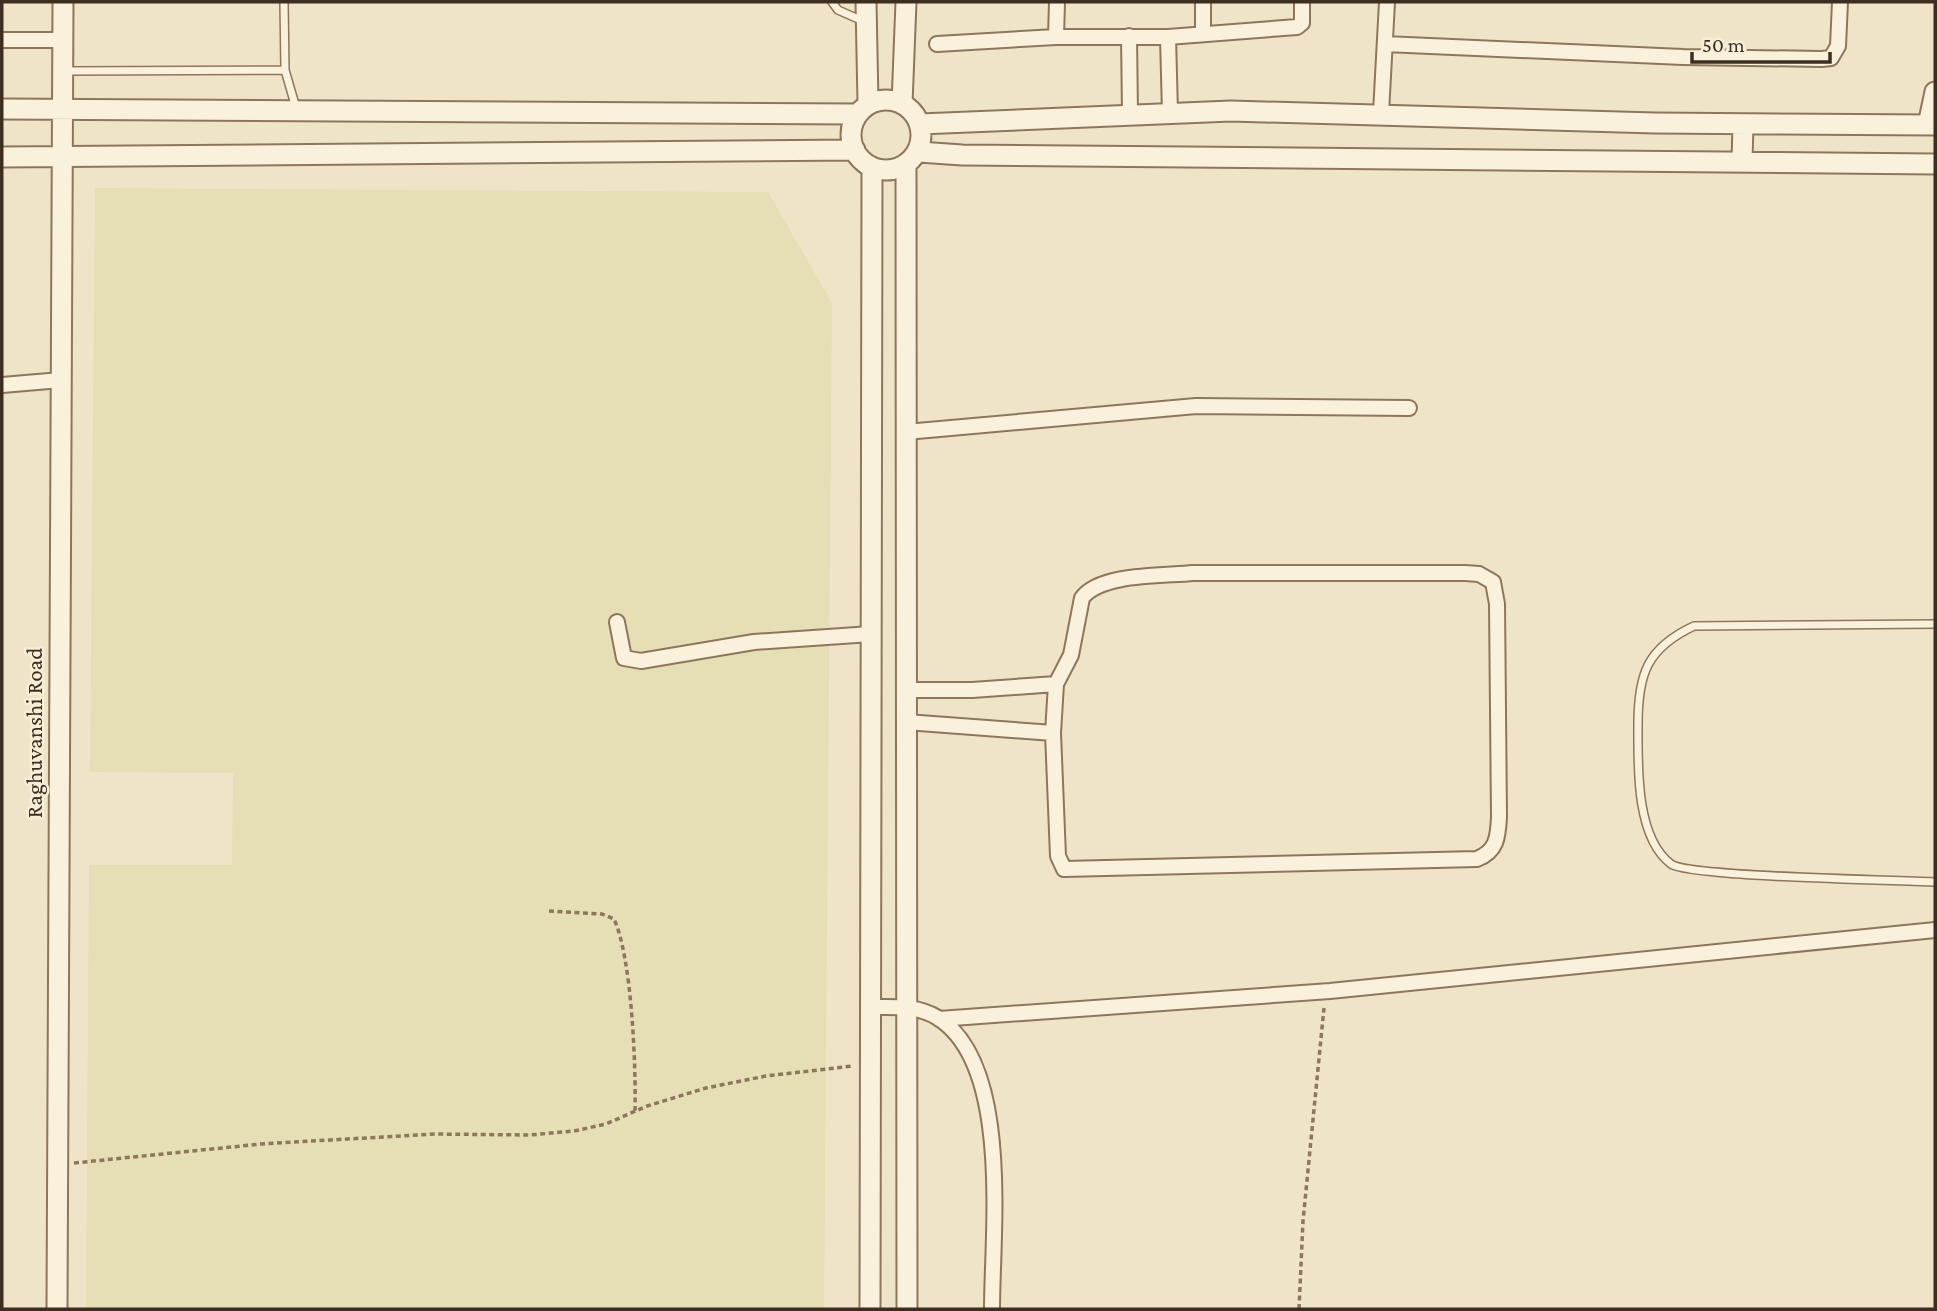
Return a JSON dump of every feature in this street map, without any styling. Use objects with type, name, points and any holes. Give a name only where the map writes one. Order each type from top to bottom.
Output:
[{"type":"street","name":"Raghuvanshi Road","points":[[57,1309],[63,2]]},
{"type":"street","points":[[866,2],[862,109],[851,139],[855,150],[872,167],[883,170],[912,159],[970,156],[1934,165]]},
{"type":"street","points":[[902,104],[906,2]]},
{"type":"street","points":[[1056,37],[1057,2]]},
{"type":"street","points":[[1203,2],[1203,33]]},
{"type":"street","points":[[936,44],[1056,37],[1168,37],[1297,27],[1302,23],[1302,2]]},
{"type":"street","points":[[1381,113],[1387,2]]},
{"type":"street","points":[[1384,44],[1683,57],[1822,59],[1831,58],[1838,46],[1840,2]]},
{"type":"street","points":[[1129,36],[1130,114]]},
{"type":"street","points":[[1168,37],[1170,113]]},
{"type":"street","points":[[2,40],[64,40]]},
{"type":"street","points":[[920,124],[1170,113],[1381,113],[1743,124],[1931,125],[1935,92]]},
{"type":"street","points":[[2,108],[862,109],[885,100],[902,104],[915,114],[920,124],[912,159],[906,432],[907,1309]]},
{"type":"street","points":[[1742,162],[1743,124]]},
{"type":"street","points":[[2,157],[855,150]]},
{"type":"street","points":[[870,1309],[872,167]]},
{"type":"street","points":[[2,385],[61,380]]},
{"type":"street","points":[[906,432],[1196,406],[1409,408]]},
{"type":"street","points":[[1193,573],[1479,574],[1493,582],[1497,604],[1497,843],[1492,851],[1477,859],[1064,869],[1058,856],[1053,733],[1056,684],[1071,655],[1082,597],[1088,590],[1103,583],[1193,573]]},
{"type":"street","points":[[617,622],[624,658],[637,661],[701,653],[754,642],[871,634]]},
{"type":"street","points":[[906,690],[972,690],[1056,684]]},
{"type":"street","points":[[906,722],[1053,733]]},
{"type":"street","points":[[939,1019],[1330,991],[1935,930]]},
{"type":"street","points":[[870,1007],[906,1006],[939,1019],[964,1041],[970,1052],[980,1078],[986,1110],[995,1191],[992,1309]]},
{"type":"lane","points":[[284,2],[285,70],[297,110]]},
{"type":"lane","points":[[832,2],[838,10],[867,23]]},
{"type":"lane","points":[[64,71],[285,70]]},
{"type":"lane","points":[[1935,624],[1694,626],[1660,646],[1648,663],[1638,702],[1637,752],[1641,803],[1655,846],[1673,866],[1716,872],[1935,882]]},
{"type":"path","points":[[549,911],[602,914],[614,919],[626,971],[635,1112]]},
{"type":"path","points":[[1299,1309],[1308,1169],[1324,1008],[1330,991]]},
{"type":"path","points":[[58,1164],[261,1143],[434,1134],[530,1135],[606,1124],[676,1096],[729,1083],[818,1069],[870,1065]]},
{"type":"shaded area","points":[[95,188],[768,192],[832,303],[824,1309],[86,1309],[89,865],[232,865],[233,773],[90,772]]}]
